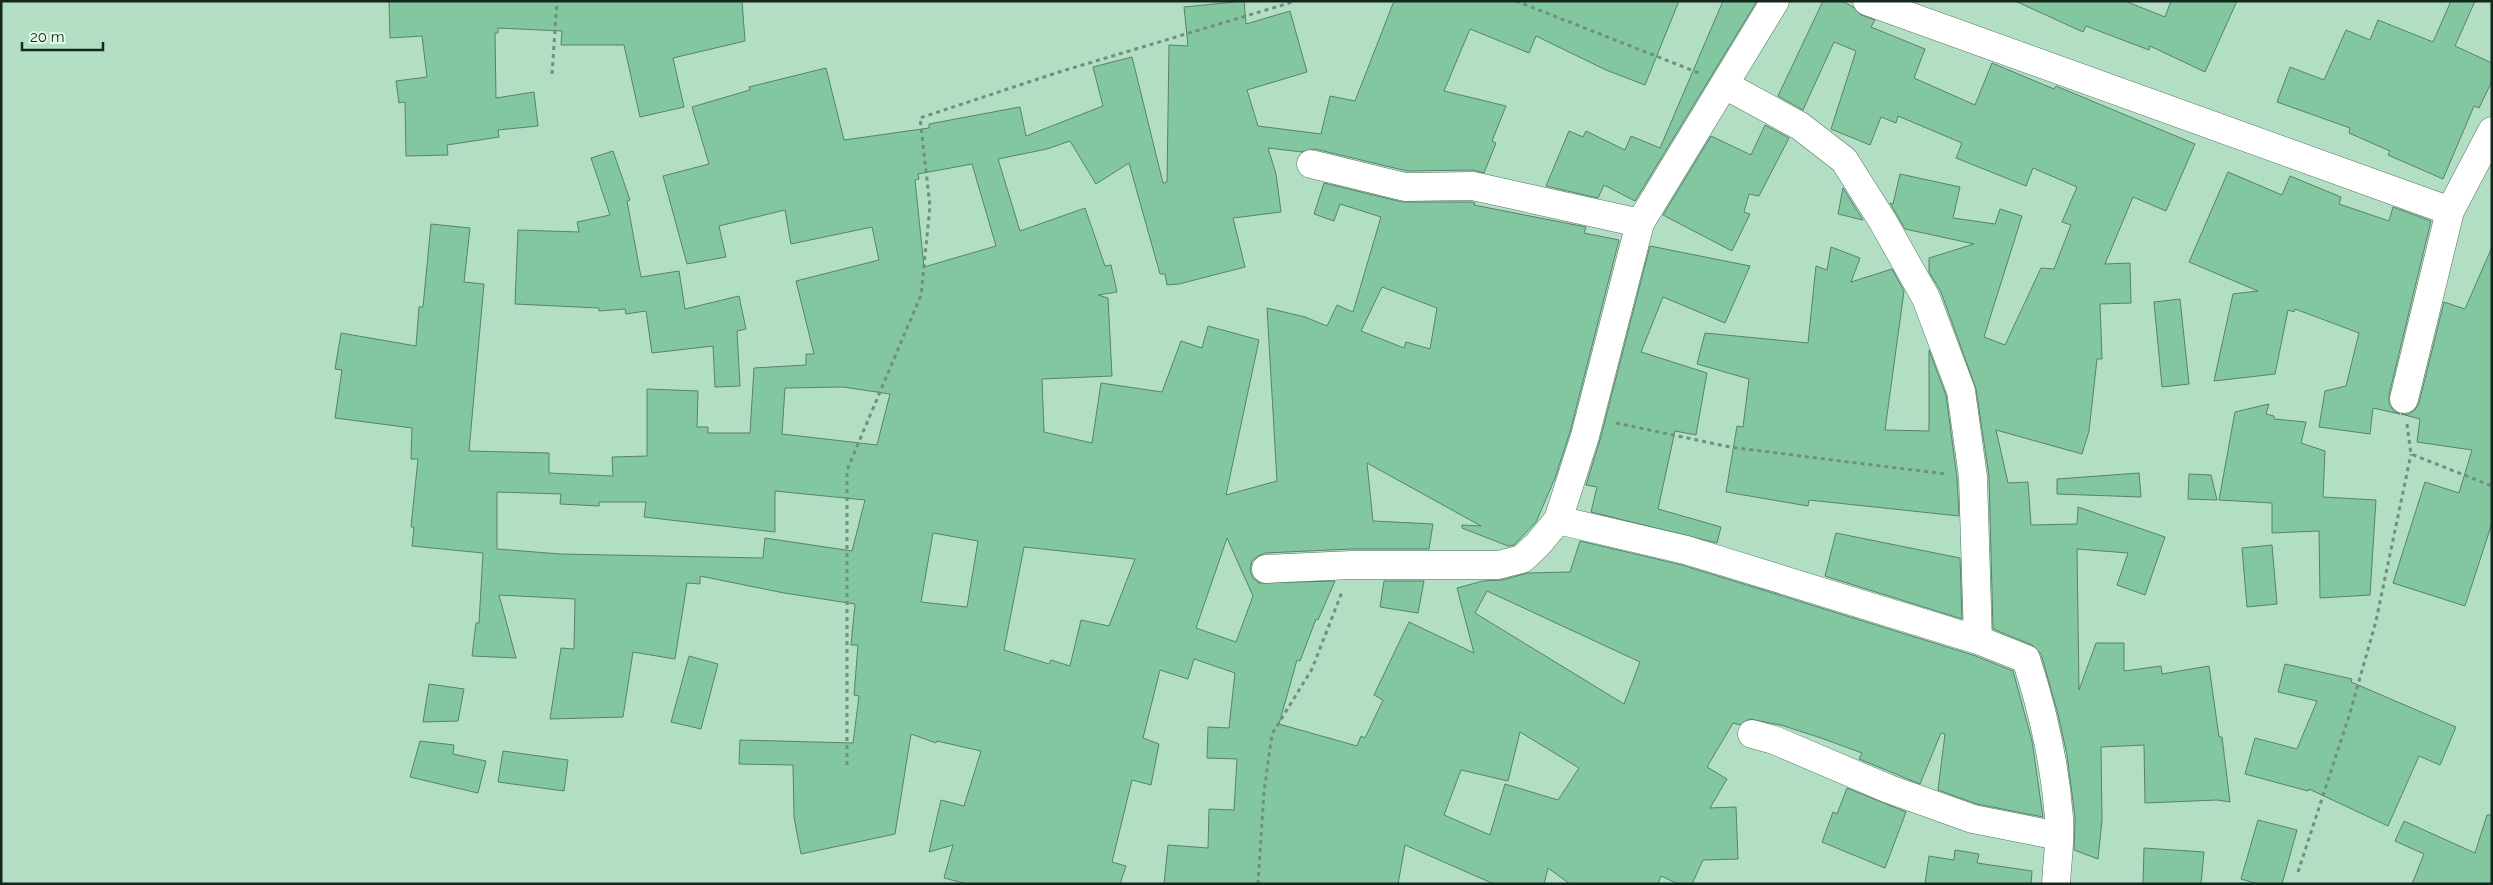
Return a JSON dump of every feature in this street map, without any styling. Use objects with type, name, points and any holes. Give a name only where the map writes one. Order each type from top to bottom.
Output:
[{"type":"street","points":[[1266,569],[1352,565],[1498,565],[1522,559],[1558,520],[1590,418],[1640,223],[1775,1]]},
{"type":"street","points":[[1867,1],[2450,212]]},
{"type":"street","points":[[1725,85],[1800,126],[1844,160],[1882,220],[1926,298],[1961,391],[1973,477],[1978,640]]},
{"type":"street","points":[[2404,399],[2450,212],[2492,131]]},
{"type":"street","points":[[1311,164],[1406,187],[1473,186],[1640,223]]},
{"type":"street","points":[[1558,520],[1686,550],[1978,640],[2026,659],[2039,700],[2049,744],[2060,820],[2056,884]]},
{"type":"street","points":[[1752,734],[1774,740],[1889,789],[1973,819],[2059,836]]},
{"type":"path","points":[[552,74],[557,1]]},
{"type":"path","points":[[847,765],[847,470],[920,295],[930,206],[920,118],[1059,72],[1296,1]]},
{"type":"path","points":[[1516,1],[1686,67],[1725,85]]},
{"type":"path","points":[[2298,872],[2350,712],[2376,621],[2411,454],[2404,399]]},
{"type":"path","points":[[1590,418],[1730,447],[1973,477]]},
{"type":"path","points":[[2411,454],[2492,486]]},
{"type":"path","points":[[1258,884],[1264,792],[1272,734],[1312,669],[1352,565]]},
{"type":"building","points":[[389,1],[742,1],[745,41],[673,58],[684,107],[640,117],[624,45],[561,45],[562,31],[498,28],[498,33],[495,33],[496,98],[534,92],[538,126],[498,130],[499,137],[447,145],[448,155],[406,156],[405,102],[399,103],[396,81],[427,77],[422,36],[390,38]]},
{"type":"building","points":[[1244,1],[1246,24],[1290,11],[1307,72],[1247,90],[1258,126],[1321,134],[1330,96],[1355,101],[1394,1],[1679,1],[1645,85],[1606,70],[1536,36],[1529,53],[1470,29],[1444,91],[1506,106],[1492,141],[1496,143],[1484,173],[1473,170],[1407,171],[1315,149],[1302,152],[1268,148],[1276,174],[1281,212],[1233,218],[1245,267],[1179,284],[1167,285],[1165,274],[1160,274],[1129,163],[1096,184],[1070,141],[1047,149],[998,159],[1020,231],[1085,208],[1105,266],[1111,265],[1117,292],[1098,295],[1108,298],[1112,376],[1042,379],[1044,432],[1092,443],[1101,383],[1162,392],[1181,341],[1202,348],[1208,326],[1259,340],[1226,495],[1277,481],[1267,308],[1305,317],[1327,326],[1337,305],[1353,312],[1381,217],[1340,204],[1334,221],[1314,214],[1324,183],[1402,202],[1471,202],[1475,203],[1474,205],[1586,227],[1584,233],[1619,240],[1570,432],[1555,478],[1536,522],[1514,545],[1508,546],[1462,528],[1462,525],[1481,526],[1367,463],[1373,521],[1433,524],[1429,549],[1351,549],[1265,553],[1252,561],[1250,570],[1253,578],[1259,583],[1335,581],[1318,620],[1316,619],[1300,661],[1297,660],[1279,724],[1357,746],[1361,736],[1365,738],[1383,700],[1374,695],[1409,622],[1474,653],[1457,588],[1528,573],[1570,572],[1580,541],[1682,565],[1973,655],[2013,671],[2032,741],[2043,817],[1977,804],[1938,790],[1945,734],[1941,733],[1920,784],[1859,759],[1862,753],[1781,725],[1749,719],[1740,725],[1733,723],[1707,767],[1727,779],[1710,808],[1736,807],[1738,859],[1703,860],[1692,884],[1678,884],[1661,876],[1658,884],[1570,884],[1548,868],[1544,884],[1494,884],[1405,845],[1398,884],[1164,884],[1168,845],[1208,848],[1209,809],[1234,810],[1237,759],[1207,758],[1208,727],[1229,728],[1235,673],[1194,659],[1188,679],[1160,670],[1143,738],[1159,744],[1151,785],[1132,780],[1112,862],[1126,866],[1120,884],[967,884],[944,878],[953,845],[929,852],[941,800],[964,806],[981,751],[937,741],[936,743],[911,734],[895,834],[801,854],[794,817],[793,765],[739,764],[740,740],[853,743],[859,696],[854,695],[858,645],[851,645],[855,604],[784,593],[700,576],[700,584],[687,583],[675,659],[633,652],[623,717],[550,719],[561,648],[574,649],[575,599],[499,595],[516,658],[472,656],[476,623],[479,623],[483,553],[412,546],[414,527],[411,527],[418,459],[411,459],[412,428],[335,418],[342,370],[335,369],[341,333],[416,346],[419,307],[423,307],[431,224],[470,228],[464,282],[484,284],[469,451],[549,453],[549,473],[613,476],[612,457],[647,456],[647,389],[698,391],[697,427],[708,427],[708,433],[750,433],[754,368],[806,365],[806,354],[814,354],[796,281],[879,260],[872,227],[791,244],[785,210],[719,226],[726,257],[687,264],[663,176],[709,164],[692,107],[750,90],[749,87],[826,68],[844,140],[929,128],[929,124],[1020,107],[1026,136],[1103,106],[1093,67],[1132,57],[1163,183],[1167,182],[1169,45],[1188,46],[1184,7]],"holes":[[[972,164],[996,246],[924,267],[915,180],[919,179],[918,174]],[[1382,287],[1437,308],[1430,349],[1406,342],[1404,348],[1361,331]],[[843,387],[890,394],[877,445],[782,434],[785,388]],[[775,491],[865,500],[852,551],[765,538],[763,558],[560,554],[497,549],[497,492],[561,494],[560,504],[599,506],[599,502],[646,502],[644,517],[775,532]],[[933,533],[978,541],[967,607],[921,602]],[[1227,538],[1253,596],[1236,642],[1196,628]],[[1024,547],[1135,559],[1109,626],[1081,620],[1070,666],[1051,660],[1049,664],[1004,650]],[[1487,591],[1640,662],[1624,704],[1475,613]],[[1520,732],[1579,768],[1558,800],[1505,784],[1490,835],[1444,815],[1461,770],[1508,781]]]},
{"type":"building","points":[[1723,1],[1757,1],[1635,201],[1604,185],[1598,198],[1546,186],[1569,131],[1583,137],[1586,131],[1625,150],[1631,136],[1660,148]]},
{"type":"building","points":[[1823,1],[1842,1],[1853,7],[1861,15],[1875,20],[1871,27],[1925,49],[1914,78],[1975,105],[1992,63],[2054,89],[2056,86],[2195,144],[2166,211],[2133,197],[2105,264],[2130,263],[2131,303],[2100,304],[2102,359],[2097,359],[2089,431],[2082,454],[1996,430],[2008,483],[2028,482],[2031,525],[2077,524],[2078,507],[2165,537],[2145,595],[2117,585],[2128,553],[2077,549],[2079,690],[2096,643],[2124,643],[2124,671],[2161,666],[2162,674],[2209,666],[2219,737],[2222,737],[2230,802],[2217,800],[2145,803],[2144,745],[2101,747],[2102,820],[2098,859],[2074,850],[2075,817],[2067,755],[2058,714],[2041,654],[2032,645],[1993,629],[1989,476],[1976,389],[1941,292],[1929,272],[1929,258],[1974,244],[1905,229],[1890,203],[1893,204],[1900,174],[1960,187],[1953,218],[1995,224],[2000,209],[2022,216],[1984,337],[2005,345],[2041,268],[2054,269],[2071,225],[2062,222],[2077,187],[2033,168],[2026,186],[1956,158],[1962,143],[1898,116],[1896,123],[1881,117],[1870,145],[1831,129],[1856,51],[1834,42],[1803,110],[1778,96]]},
{"type":"building","points":[[2015,1],[2125,1],[2165,17],[2171,1],[2237,1],[2205,72],[2150,46],[2149,50],[2086,26],[2083,32]]},
{"type":"building","points":[[2451,1],[2475,1],[2455,46],[2492,63],[2492,81],[2479,108],[2474,106],[2443,179],[2388,155],[2390,151],[2349,133],[2350,128],[2277,102],[2290,67],[2324,80],[2346,30],[2370,40],[2378,20],[2433,42]]},
{"type":"building","points":[[1765,125],[1789,138],[1759,196],[1749,194],[1744,212],[1750,214],[1732,251],[1663,215],[1711,136],[1751,155]]},
{"type":"building","points":[[613,151],[630,200],[627,201],[641,277],[679,271],[685,309],[739,296],[746,329],[737,331],[740,386],[715,387],[713,346],[652,353],[646,311],[626,314],[625,309],[599,311],[599,308],[515,304],[518,230],[579,232],[577,222],[610,215],[591,158]]},
{"type":"building","points":[[2228,172],[2282,195],[2290,176],[2341,197],[2339,204],[2389,221],[2393,207],[2431,221],[2389,395],[2389,404],[2394,411],[2400,414],[2373,408],[2370,434],[2319,427],[2325,391],[2346,386],[2359,333],[2295,309],[2294,312],[2288,310],[2275,374],[2214,381],[2233,294],[2258,291],[2189,262]]},
{"type":"building","points":[[1843,188],[1863,220],[1838,214]]},
{"type":"building","points":[[1650,246],[1750,266],[1725,323],[1663,297],[1641,352],[1707,373],[1696,435],[1675,431],[1658,509],[1721,527],[1717,543],[1591,512],[1597,487],[1586,485],[1600,440]]},
{"type":"building","points":[[1831,247],[1860,258],[1851,282],[1892,269],[1904,291],[1885,430],[1929,431],[1929,350],[1946,395],[1957,478],[1959,516],[1809,500],[1808,506],[1726,492],[1737,426],[1743,427],[1749,379],[1697,364],[1705,333],[1808,343],[1816,266],[1827,270]]},
{"type":"building","points":[[2492,247],[2492,523],[2465,606],[2393,583],[2425,482],[2459,493],[2472,450],[2417,442],[2420,419],[2401,414],[2409,414],[2415,410],[2419,403],[2444,302],[2465,309]]},
{"type":"building","points":[[2180,299],[2189,384],[2162,387],[2154,302]]},
{"type":"building","points":[[2269,404],[2266,414],[2274,416],[2274,419],[2306,422],[2301,443],[2325,451],[2323,497],[2376,500],[2370,595],[2320,598],[2319,531],[2272,533],[2272,503],[2219,500],[2235,412]]},
{"type":"building","points":[[2139,473],[2141,497],[2057,494],[2057,479]]},
{"type":"building","points":[[2189,474],[2211,475],[2217,500],[2188,499]]},
{"type":"building","points":[[1836,533],[1960,558],[1962,619],[1825,576]]},
{"type":"building","points":[[2272,545],[2277,604],[2247,607],[2242,548]]},
{"type":"building","points":[[1384,581],[1424,581],[1418,613],[1380,607]]},
{"type":"building","points":[[689,656],[718,664],[701,729],[671,722]]},
{"type":"building","points":[[2285,664],[2352,679],[2351,682],[2456,727],[2440,765],[2419,756],[2388,826],[2309,789],[2308,791],[2245,774],[2255,738],[2297,749],[2317,701],[2278,692]]},
{"type":"building","points":[[429,684],[464,689],[458,721],[423,722]]},
{"type":"building","points":[[420,741],[454,745],[453,754],[486,761],[478,793],[410,777]]},
{"type":"building","points":[[503,751],[568,760],[564,791],[498,782]]},
{"type":"building","points":[[1847,788],[1906,812],[1885,868],[1822,842],[1833,812],[1837,814]]},
{"type":"building","points":[[2487,815],[2492,815],[2492,884],[2412,884],[2424,854],[2395,841],[2404,821],[2475,853]]},
{"type":"building","points":[[2258,820],[2297,830],[2282,884],[2258,884],[2241,879]]},
{"type":"building","points":[[2144,848],[2204,852],[2201,884],[2143,884]]},
{"type":"building","points":[[1955,850],[1979,854],[1977,863],[2032,871],[2031,884],[1925,884],[1929,856],[1954,860]]}]
